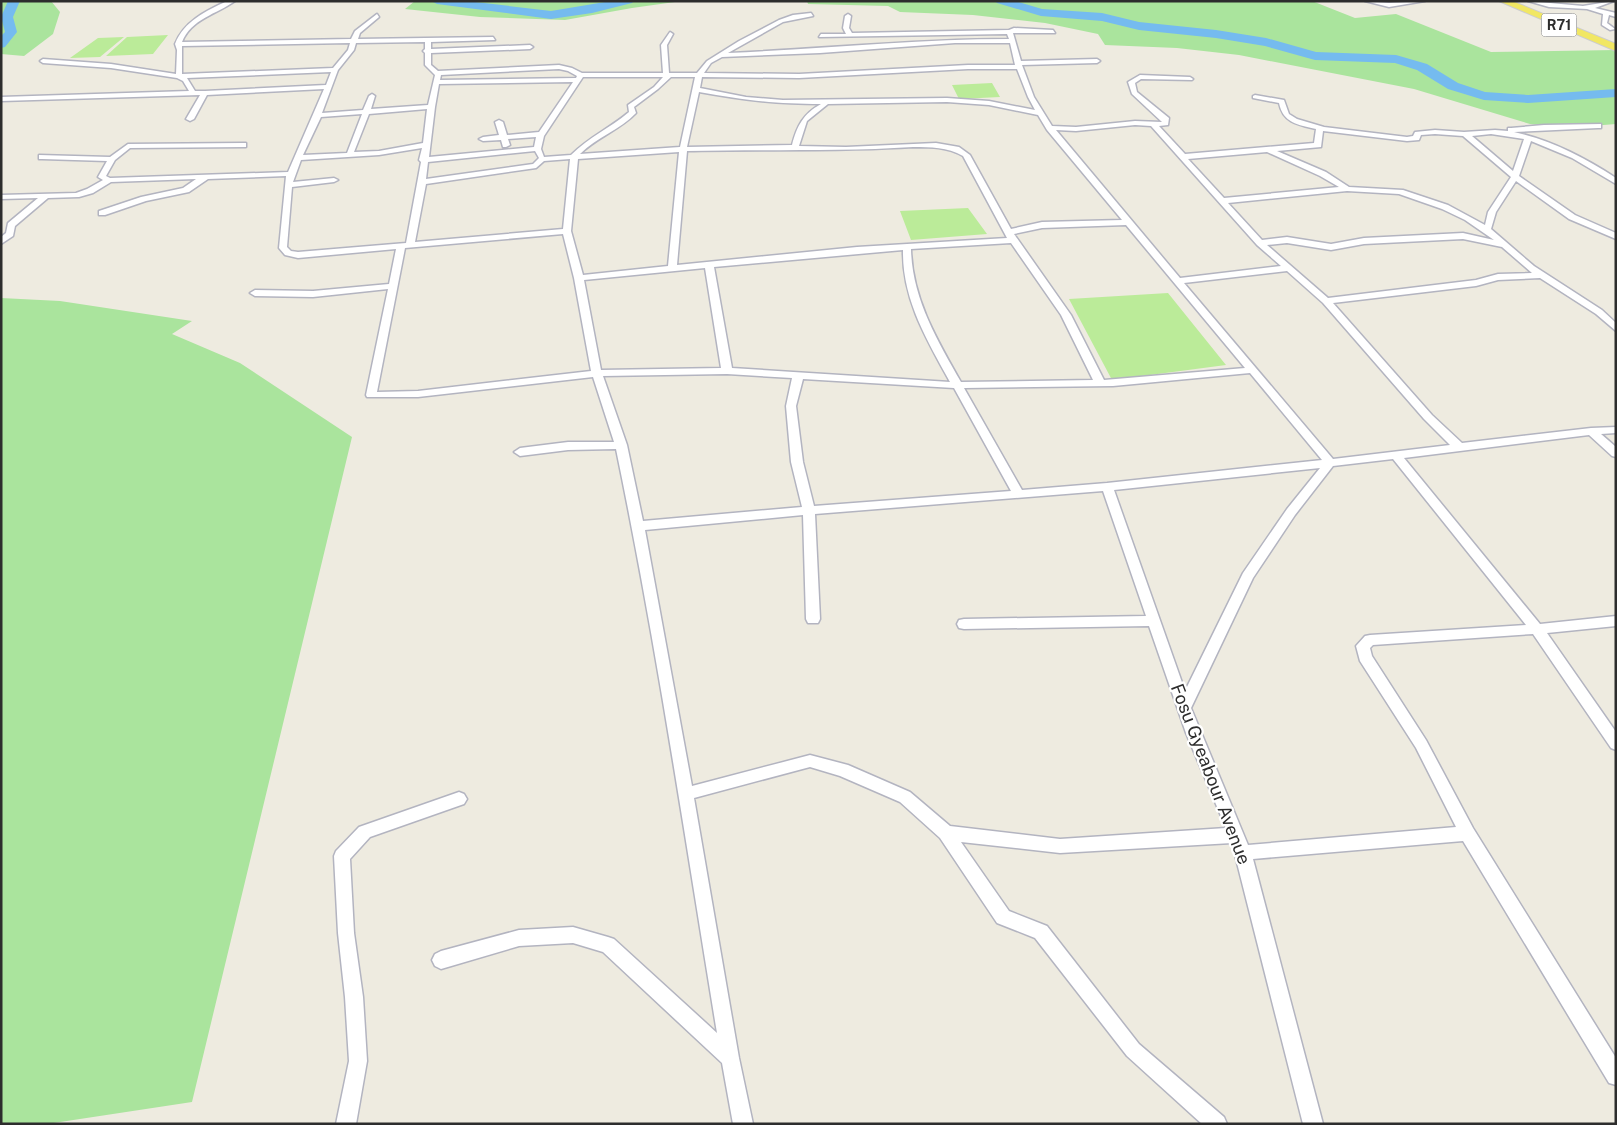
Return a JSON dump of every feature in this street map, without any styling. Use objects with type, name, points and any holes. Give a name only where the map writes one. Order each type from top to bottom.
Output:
[{"type":"main road","name":"R71","points":[[1503,1],[1614,46]]},
{"type":"street","points":[[178,76],[180,50],[178,44],[184,32],[196,22],[232,1]]},
{"type":"street","points":[[1368,1],[1389,5],[1422,1]]},
{"type":"street","points":[[1531,1],[1551,6],[1582,7],[1606,4],[1610,1]]},
{"type":"street","points":[[1582,7],[1616,15]]},
{"type":"street","points":[[1606,13],[1604,24],[1615,30]]},
{"type":"street","points":[[672,268],[684,148],[700,75],[708,62],[781,21],[793,16],[811,15]]},
{"type":"street","points":[[378,16],[357,32],[348,53],[335,70],[330,87],[291,174],[288,185],[283,248],[288,253],[298,255],[567,231]]},
{"type":"street","points":[[848,16],[846,28],[850,35]]},
{"type":"street","points":[[995,25],[1006,32],[1012,41],[1032,97],[1050,128],[1330,463]]},
{"type":"street","points":[[821,36],[1006,32],[1014,30],[1053,32]]},
{"type":"street","points":[[670,34],[664,45],[667,75],[656,88],[630,106],[633,111],[632,113],[617,126],[589,141],[574,156],[567,231],[598,372],[621,446],[638,526],[743,1124]]},
{"type":"street","points":[[178,44],[492,39]]},
{"type":"street","points":[[428,40],[426,51],[428,64],[437,77],[425,145],[422,182],[392,286],[371,395],[418,394],[598,372],[726,370],[956,385],[1100,382],[1253,370]]},
{"type":"street","points":[[720,55],[820,51],[955,41],[1012,41]]},
{"type":"street","points":[[426,51],[530,47]]},
{"type":"street","points":[[43,61],[111,66],[178,76],[335,70]]},
{"type":"street","points":[[437,77],[799,76],[1097,61]]},
{"type":"street","points":[[437,77],[559,67],[570,69],[579,77]]},
{"type":"street","points":[[178,76],[186,80],[193,93]]},
{"type":"street","points":[[542,159],[537,149],[542,134],[579,77]]},
{"type":"street","points":[[1050,128],[1076,129],[1135,123],[1161,124],[1166,120],[1134,93],[1131,82],[1140,77],[1190,79]]},
{"type":"street","points":[[1,99],[330,87]]},
{"type":"street","points":[[696,89],[746,98],[783,102],[828,103],[919,99],[947,100],[989,103],[1041,113]]},
{"type":"street","points":[[190,119],[205,93]]},
{"type":"street","points":[[350,154],[372,96]]},
{"type":"street","points":[[1255,97],[1282,101],[1284,112],[1289,117],[1320,128],[1407,139],[1416,138],[1418,134],[1425,132],[1465,134],[1544,127],[1598,126]]},
{"type":"street","points":[[795,147],[802,124],[809,112],[828,103]]},
{"type":"street","points":[[318,115],[431,107]]},
{"type":"street","points":[[499,122],[509,152]]},
{"type":"street","points":[[1152,124],[1260,243],[1326,300],[1428,417],[1458,446]]},
{"type":"street","points":[[1181,157],[1318,145],[1320,128]]},
{"type":"street","points":[[1498,132],[1528,138],[1559,148],[1616,182]]},
{"type":"street","points":[[483,139],[542,134]]},
{"type":"street","points":[[1465,134],[1515,177],[1572,217],[1616,236]]},
{"type":"street","points":[[1487,230],[1492,220],[1492,212],[1515,177],[1528,138]]},
{"type":"street","points":[[242,145],[133,146],[124,148],[112,159],[102,177],[109,180],[291,174]]},
{"type":"street","points":[[299,158],[379,152],[425,145]]},
{"type":"street","points":[[422,182],[536,166],[542,159],[684,148],[795,147],[846,149],[920,145],[956,149],[966,155],[1011,236],[1066,314],[1100,382]]},
{"type":"street","points":[[423,160],[537,149]]},
{"type":"street","points":[[1268,150],[1294,163],[1323,174],[1347,190]]},
{"type":"street","points":[[42,157],[112,159]]},
{"type":"street","points":[[1602,172],[1616,171]]},
{"type":"street","points":[[102,213],[144,199],[186,190],[207,176]]},
{"type":"street","points":[[1,197],[84,194],[109,180]]},
{"type":"street","points":[[288,185],[334,180]]},
{"type":"street","points":[[1221,201],[1347,190],[1400,192],[1445,207],[1468,218],[1487,230],[1542,275],[1599,312],[1616,328]]},
{"type":"street","points":[[1,241],[10,234],[11,225],[46,196]]},
{"type":"street","points":[[1468,218],[1492,220]]},
{"type":"street","points":[[578,278],[1011,236],[1042,225],[1129,222]]},
{"type":"street","points":[[1260,243],[1286,240],[1331,247],[1364,241],[1463,236],[1505,245]]},
{"type":"street","points":[[907,247],[907,269],[924,326],[1019,494]]},
{"type":"street","points":[[709,264],[726,370]]},
{"type":"street","points":[[1178,281],[1290,268]]},
{"type":"street","points":[[1326,300],[1476,283],[1498,278],[1542,275]]},
{"type":"street","points":[[255,294],[320,294],[392,286]]},
{"type":"street","points":[[798,376],[791,406],[797,462],[809,510],[813,619]]},
{"type":"street","points":[[638,526],[809,510],[1107,487],[1330,463],[1591,431],[1616,430]]},
{"type":"street","points":[[1591,431],[1616,453]]},
{"type":"street","points":[[520,452],[568,446],[621,446]]},
{"type":"street","points":[[1396,455],[1537,629],[1616,744]]},
{"type":"street","points":[[1184,708],[1247,576],[1291,512],[1330,463]]},
{"type":"street","name":"Fosu Gyeabour Avenue","points":[[1107,487],[1193,733],[1243,853],[1313,1124]]},
{"type":"street","points":[[1616,621],[1537,629],[1370,640],[1364,646],[1366,657],[1421,744],[1467,833],[1616,1076]]},
{"type":"street","points":[[964,624],[1155,622]]},
{"type":"street","points":[[686,794],[810,761],[843,770],[905,797],[946,832],[1003,917],[1041,932],[1133,1050],[1217,1124]]},
{"type":"street","points":[[346,1124],[358,1061],[354,996],[346,933],[342,856],[365,832],[458,799]]},
{"type":"street","points":[[946,832],[1060,846],[1237,835]]},
{"type":"street","points":[[1243,853],[1467,833]]},
{"type":"street","points":[[441,960],[520,938],[573,935],[608,945],[730,1058]]},
{"type":"green space","points":[[1,1],[51,1],[60,12],[53,34],[24,56],[1,54]]},
{"type":"green space","points":[[415,1],[682,1],[565,20],[480,17],[405,9]]},
{"type":"green space","points":[[807,1],[1312,1],[1355,18],[1396,14],[1491,52],[1616,50],[1616,124],[1566,128],[1530,124],[1414,89],[1239,55],[1177,48],[1105,45],[1098,34],[1045,23],[973,15],[900,12],[888,6],[808,4]]},
{"type":"green space","points":[[168,35],[153,54],[106,56],[127,37]]},
{"type":"green space","points":[[124,37],[100,57],[70,58],[98,38]]},
{"type":"green space","points":[[992,83],[1000,97],[959,99],[952,85]]},
{"type":"green space","points":[[968,208],[987,234],[911,240],[900,211]]},
{"type":"green space","points":[[1168,293],[1226,365],[1112,380],[1069,299]]},
{"type":"green space","points":[[1,298],[60,301],[192,321],[172,334],[240,363],[352,437],[192,1102],[47,1124],[1,1124]]},
{"type":"waterway","points":[[1,44],[11,32],[7,17],[14,1]]},
{"type":"waterway","points":[[437,1],[551,15],[628,1]]},
{"type":"waterway","points":[[1001,1],[1041,12],[1102,17],[1139,26],[1216,34],[1266,42],[1315,56],[1396,59],[1422,67],[1453,86],[1484,96],[1528,99],[1616,93]]}]
